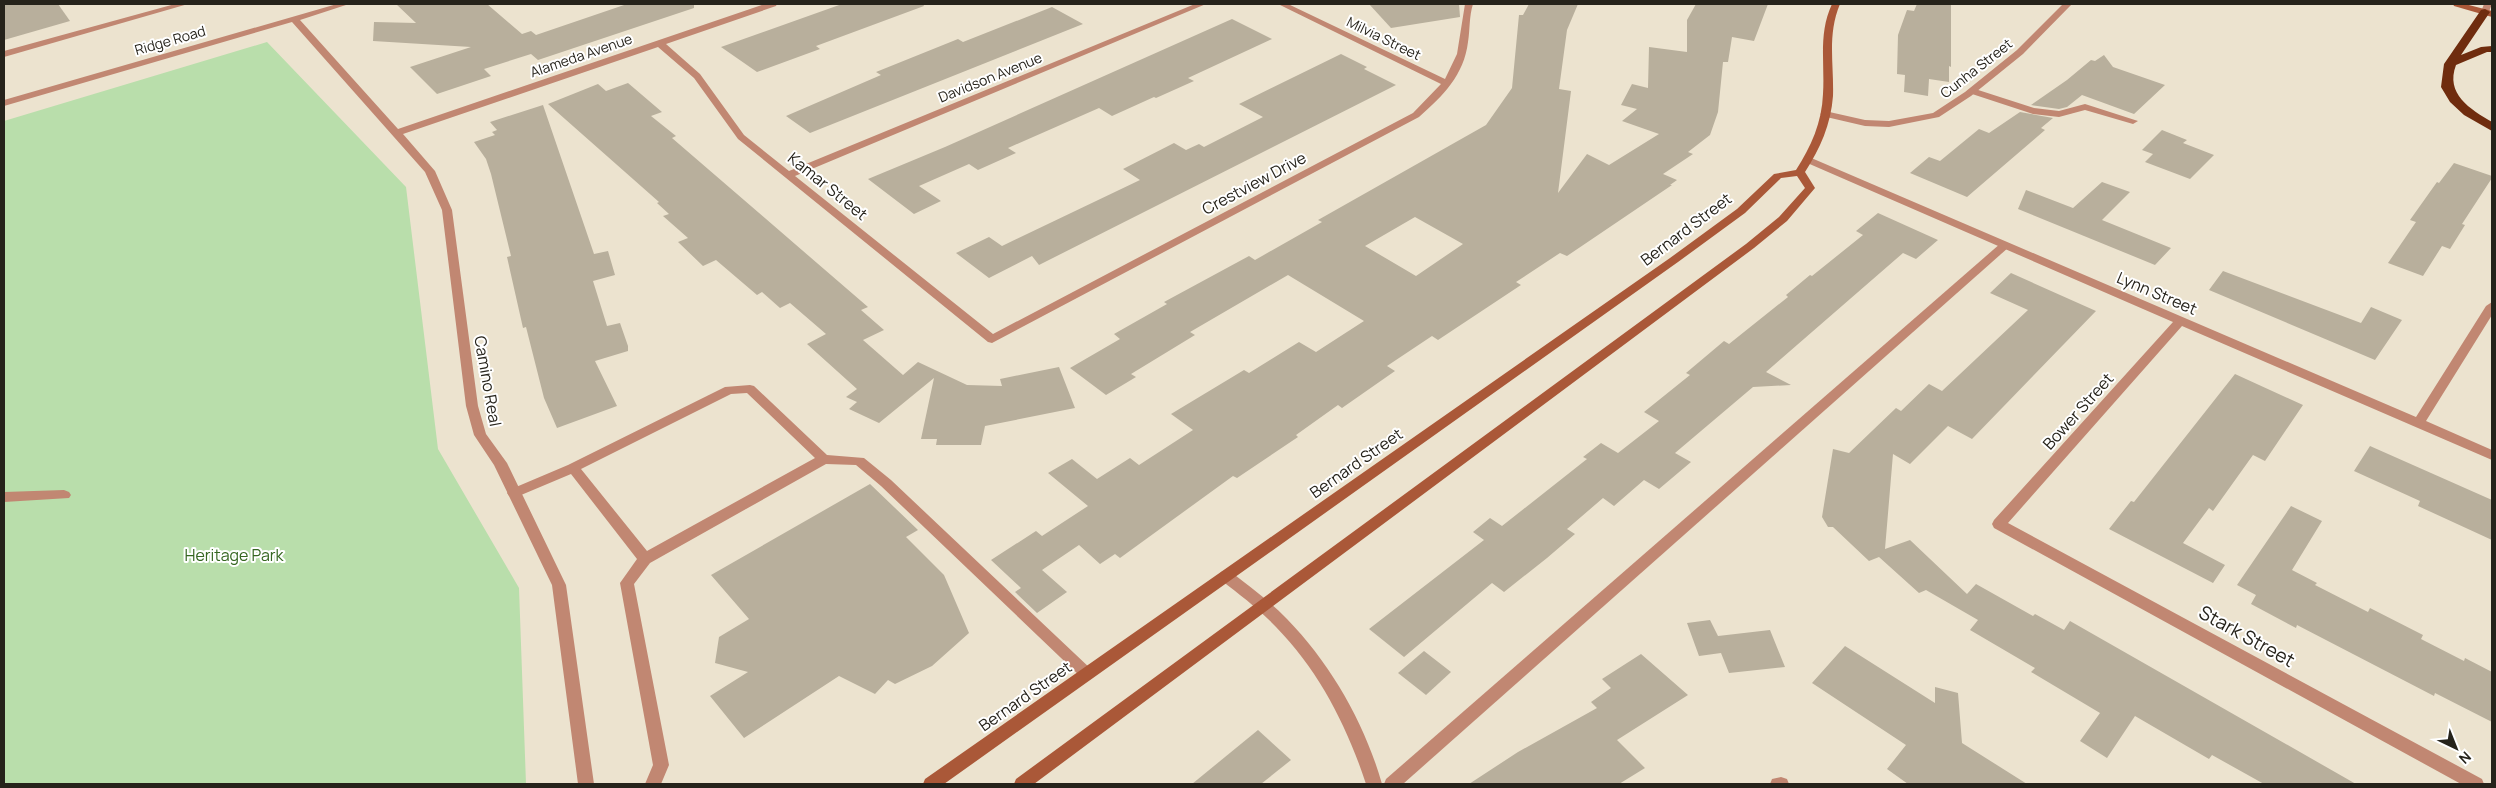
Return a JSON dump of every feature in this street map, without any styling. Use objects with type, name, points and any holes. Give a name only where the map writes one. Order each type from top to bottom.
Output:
[{"type":"highway","points":[[2488,10],[2448,65],[2445,75],[2448,91],[2462,108],[2492,127]]},
{"type":"highway","points":[[2448,65],[2485,49],[2492,49]]},
{"type":"street","points":[[4,54],[184,4]]},
{"type":"street","name":"Ridge Road","points":[[4,103],[345,4]]},
{"type":"street","name":"Alameda Avenue","points":[[397,133],[773,4]]},
{"type":"street","name":"Davidson Avenue","points":[[788,175],[1202,4]]},
{"type":"street","name":"Milvia Street","points":[[1282,4],[1448,84]]},
{"type":"street","name":"Crestview Drive","points":[[992,339],[1391,130],[1416,114],[1437,97],[1448,84],[1462,58],[1465,14],[1469,4]]},
{"type":"street","points":[[1022,784],[1750,246],[1783,219],[1810,188],[1800,172],[1816,144],[1825,114],[1828,94],[1825,52],[1828,27],[1836,4]]},
{"type":"street","name":"Cunha Street","points":[[1825,114],[1865,123],[1889,124],[1914,121],[1936,115],[1972,91],[2020,52],[2068,4]]},
{"type":"street","points":[[2457,4],[2488,10]]},
{"type":"street","name":"Camino Real","points":[[294,19],[430,171],[447,210],[472,406],[480,435],[500,463],[558,585],[586,784]]},
{"type":"street","name":"Kamar Street","points":[[659,43],[691,69],[707,88],[724,118],[741,137],[992,339]]},
{"type":"street","points":[[1972,91],[2040,112],[2059,114],[2085,107],[2133,121]]},
{"type":"street","name":"Lynn Street","points":[[1808,160],[2492,455]]},
{"type":"street","name":"Bernard Street","points":[[931,784],[1674,260],[1741,211],[1778,176],[1800,172]]},
{"type":"street","points":[[1392,784],[2005,245]]},
{"type":"street","points":[[2418,424],[2492,306]]},
{"type":"street","name":"Bower Street","points":[[1999,524],[2180,321]]},
{"type":"street","points":[[514,493],[573,468],[729,390],[750,389],[824,459]]},
{"type":"street","points":[[653,784],[661,765],[627,583],[645,559],[824,459],[858,462],[879,478],[1087,674]]},
{"type":"street","points":[[573,468],[645,559]]},
{"type":"street","points":[[4,497],[64,495]]},
{"type":"street","name":"Stark Street","points":[[1999,524],[2476,784]]},
{"type":"street","points":[[1226,576],[1264,606],[1283,624],[1319,669],[1351,724],[1374,784]]},
{"type":"green space","name":"Heritage Park","points":[[267,42],[406,187],[438,449],[519,588],[526,784],[4,784],[4,121]]},
{"type":"building","points":[[4,4],[58,4],[70,21],[4,40]]},
{"type":"building","points":[[396,4],[487,4],[522,34],[531,31],[536,35],[627,4],[694,4],[694,8],[538,60],[531,54],[484,69],[491,76],[437,94],[410,67],[471,47],[373,41],[374,22],[416,23]]},
{"type":"building","points":[[842,4],[923,4],[924,6],[816,46],[820,49],[757,72],[721,47]]},
{"type":"building","points":[[1369,4],[1459,4],[1460,17],[1391,28]]},
{"type":"building","points":[[1529,4],[1578,4],[1567,30],[1559,89],[1571,91],[1558,193],[1587,154],[1609,165],[1659,134],[1622,121],[1637,109],[1621,105],[1632,84],[1648,88],[1649,47],[1687,52],[1687,20],[1696,4],[1768,4],[1754,41],[1732,37],[1728,62],[1723,62],[1718,112],[1710,135],[1688,152],[1693,154],[1663,174],[1677,180],[1670,185],[1672,185],[1567,256],[1560,253],[1516,282],[1521,285],[1438,340],[1432,336],[1387,366],[1395,371],[1342,408],[1338,405],[1296,435],[1298,437],[1237,478],[1233,476],[1120,558],[1115,554],[1100,564],[1079,545],[1042,570],[1067,592],[1037,613],[1015,592],[1021,588],[991,560],[1036,531],[1042,536],[1088,506],[1048,473],[1072,459],[1097,479],[1130,458],[1139,465],[1193,430],[1171,414],[1244,370],[1249,373],[1299,342],[1316,352],[1364,321],[1288,275],[1190,332],[1195,335],[1131,374],[1136,377],[1106,395],[1070,368],[1120,339],[1114,334],[1167,304],[1164,302],[1249,256],[1255,260],[1322,222],[1318,220],[1486,125],[1512,88],[1519,15],[1523,15]],"holes":[[[1415,217],[1463,244],[1416,276],[1365,246]]]},
{"type":"building","points":[[1917,4],[1951,4],[1951,67],[1949,66],[1949,82],[1929,79],[1928,96],[1904,92],[1905,75],[1897,74],[1898,35],[1907,10],[1914,11]]},
{"type":"building","points":[[1052,7],[1083,24],[810,133],[786,116],[881,75],[876,72],[958,39],[963,42]]},
{"type":"building","points":[[1232,19],[1272,39],[1188,78],[1194,81],[1156,98],[1154,97],[1112,116],[1099,108],[1008,148],[1016,153],[978,170],[969,164],[919,186],[941,201],[914,214],[868,179],[945,147]]},
{"type":"building","points":[[1341,54],[1367,67],[1364,69],[1396,85],[1039,265],[1032,256],[989,278],[956,253],[989,237],[1002,246],[1140,180],[1123,169],[1174,143],[1186,150],[1199,144],[1204,147],[1263,117],[1239,104]]},
{"type":"building","points":[[2104,55],[2113,67],[2165,85],[2134,114],[2082,95],[2067,107],[2059,109],[2031,105],[2067,80],[2091,60],[2095,61]]},
{"type":"building","points":[[628,83],[662,112],[651,116],[676,136],[672,138],[868,307],[861,310],[884,330],[863,340],[903,375],[918,362],[967,385],[1002,386],[1000,379],[1059,367],[1075,408],[985,426],[981,445],[936,445],[937,439],[921,439],[934,378],[879,423],[849,409],[857,402],[846,397],[857,389],[807,344],[826,334],[790,303],[780,308],[762,292],[757,295],[716,260],[703,266],[678,242],[688,238],[663,216],[669,214],[657,203],[659,202],[548,104],[598,84],[606,91]]},
{"type":"building","points":[[543,105],[594,254],[608,251],[615,275],[593,281],[607,326],[620,323],[628,346],[628,351],[595,361],[617,406],[557,428],[544,398],[526,327],[523,328],[507,257],[511,256],[491,174],[486,159],[474,142],[495,135],[492,132],[497,130],[490,122]]},
{"type":"building","points":[[2020,112],[2053,118],[2041,128],[2045,130],[1967,197],[1910,173],[1929,157],[1940,161],[1979,129],[1989,133]]},
{"type":"building","points":[[2162,130],[2187,140],[2183,143],[2214,155],[2190,179],[2145,162],[2153,154],[2142,150]]},
{"type":"building","points":[[2454,163],[2492,176],[2492,178],[2462,224],[2465,225],[2450,249],[2442,246],[2423,276],[2388,263],[2416,222],[2410,220],[2437,182],[2439,183]]},
{"type":"building","points":[[2102,182],[2130,192],[2102,220],[2171,248],[2155,265],[2018,209],[2026,190],[2073,208]]},
{"type":"building","points":[[1878,213],[1938,240],[1916,259],[1903,253],[1766,372],[1791,385],[1753,387],[1675,453],[1691,462],[1659,489],[1644,480],[1614,506],[1603,498],[1567,529],[1575,534],[1547,558],[1504,592],[1492,583],[1404,657],[1369,629],[1484,540],[1473,532],[1490,518],[1502,526],[1587,459],[1583,457],[1601,443],[1618,453],[1659,421],[1644,412],[1690,375],[1686,373],[1724,341],[1729,344],[1788,297],[1786,295],[1810,275],[1812,276],[1863,235],[1856,231]]},
{"type":"building","points":[[2223,271],[2361,323],[2371,307],[2402,320],[2375,360],[2209,290]]},
{"type":"building","points":[[2011,273],[2096,311],[1972,439],[1948,426],[1910,464],[1893,454],[1885,549],[1910,540],[1967,594],[1976,584],[2033,616],[2035,614],[2064,630],[2070,621],[2356,784],[2264,784],[2212,755],[2209,759],[2135,716],[2107,758],[2080,741],[2100,713],[2031,672],[2035,668],[1970,630],[1978,620],[1926,590],[1919,593],[1879,557],[1869,561],[1833,527],[1828,527],[1822,517],[1833,449],[1849,453],[1896,408],[1901,411],[1929,384],[1942,391],[2028,310],[1990,293]]},
{"type":"building","points":[[2235,374],[2303,405],[2265,461],[2253,455],[2213,511],[2209,508],[2183,543],[2225,565],[2213,583],[2109,529],[2131,501],[2134,502]]},
{"type":"building","points":[[2370,446],[2492,500],[2492,540],[2418,506],[2420,501],[2354,471]]},
{"type":"building","points":[[870,484],[918,530],[906,537],[944,575],[969,633],[932,666],[895,684],[888,680],[875,694],[839,676],[744,738],[710,696],[748,672],[715,663],[719,637],[749,619],[711,575]]},
{"type":"building","points":[[2291,506],[2322,521],[2292,570],[2317,583],[2315,585],[2368,612],[2370,608],[2423,635],[2421,639],[2464,661],[2465,658],[2492,672],[2492,722],[2435,693],[2434,696],[2297,625],[2296,628],[2251,604],[2256,595],[2237,585]]},
{"type":"building","points":[[1710,620],[1718,636],[1770,630],[1785,667],[1729,673],[1721,653],[1699,656],[1687,623]]},
{"type":"building","points":[[1845,646],[1935,703],[1935,687],[1958,693],[1962,743],[2027,784],[1908,784],[1887,769],[1906,745],[1812,683]]},
{"type":"building","points":[[1424,651],[1451,672],[1426,695],[1398,673]]},
{"type":"building","points":[[1641,654],[1688,695],[1617,740],[1645,768],[1619,784],[1469,784],[1518,752],[1597,708],[1591,702],[1611,688],[1602,679]]},
{"type":"building","points":[[1258,730],[1291,760],[1261,784],[1192,784]]}]
